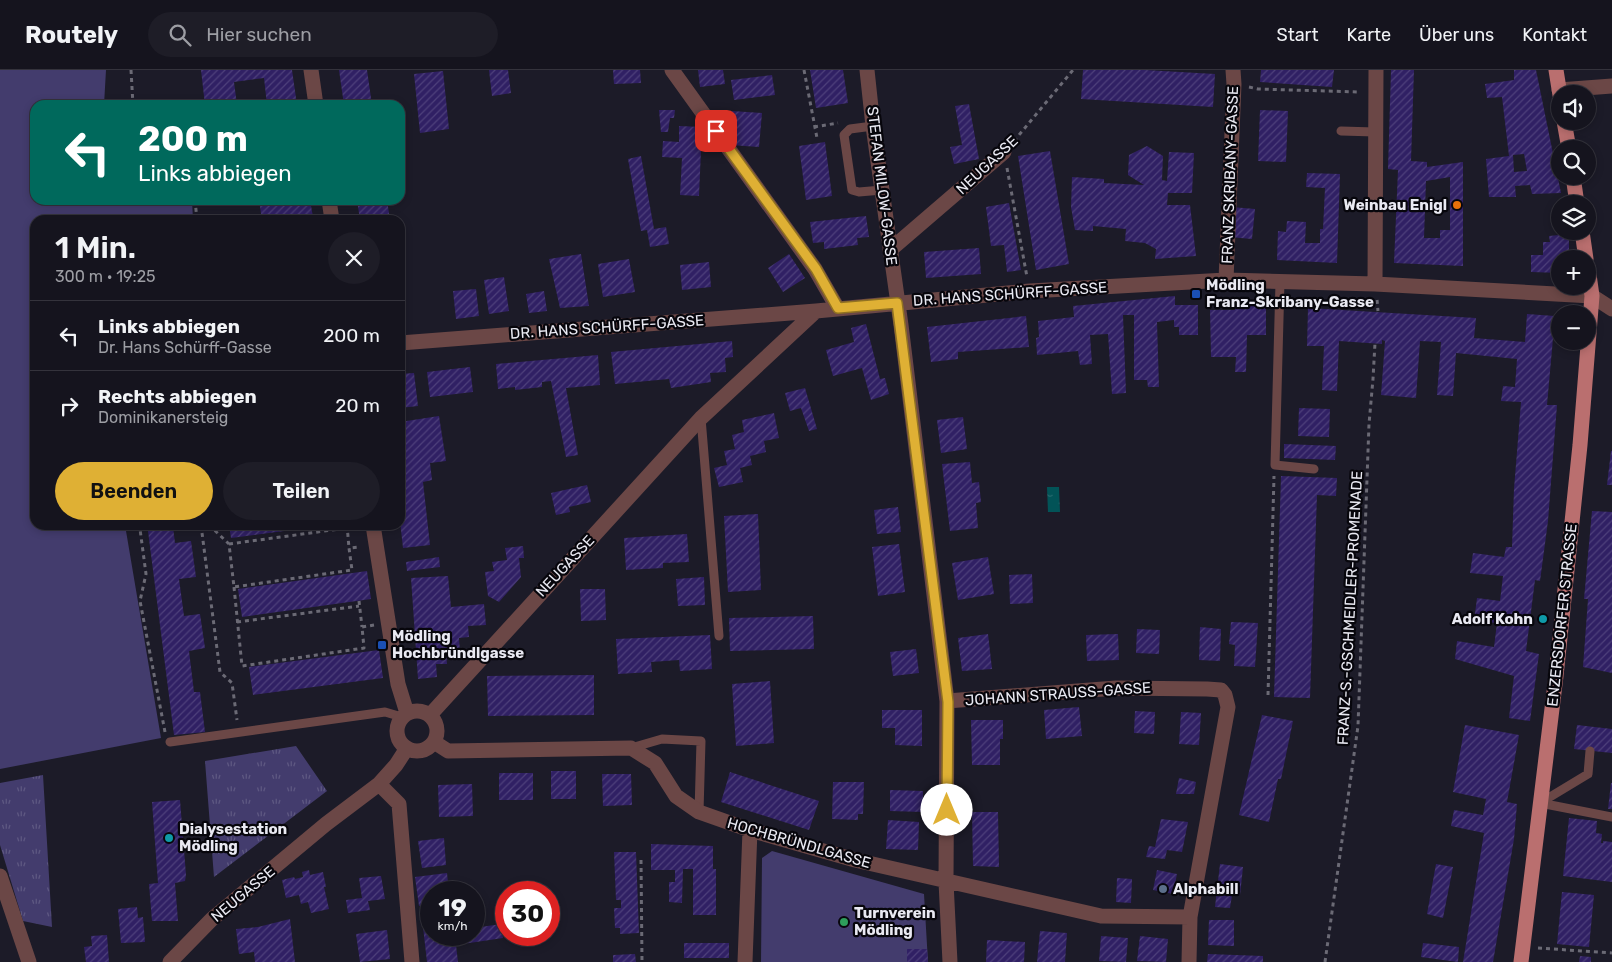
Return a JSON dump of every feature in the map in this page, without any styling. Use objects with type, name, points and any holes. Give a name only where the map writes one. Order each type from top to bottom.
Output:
[{"type":"main road","points":[[1556,70],[1559,85]]},
{"type":"main road","name":"ENZERSDORFER STRASSE","points":[[1521,955],[1556,676],[1580,445],[1592,296]]},
{"type":"street","points":[[311,70],[315,100]]},
{"type":"street","points":[[672,70],[816,269],[838,308]]},
{"type":"street","name":"STEFAN MILOW-GASSE","points":[[867,70],[948,702],[946,882],[950,962]]},
{"type":"street","points":[[1375,284],[1376,70]]},
{"type":"street","name":"FRANZ SKRIBANY-GASSE","points":[[1226,280],[1233,77]]},
{"type":"street","points":[[1596,88],[1612,86]]},
{"type":"street","name":"NEUGASSE","points":[[890,250],[1004,152]]},
{"type":"street","name":"DR. HANS SCHÜRFF-GASSE","points":[[405,343],[816,311],[1030,291],[1226,280],[1375,284],[1592,296]]},
{"type":"street","points":[[1592,296],[1612,309]]},
{"type":"street","name":"NEUGASSE","points":[[430,715],[701,418],[816,311]]},
{"type":"street","points":[[374,530],[398,684],[405,715]]},
{"type":"street","name":"JOHANN STRAUSS-GASSE","points":[[948,702],[1116,688],[1207,688],[1221,690],[1225,695],[1228,707],[1190,917],[1189,962]]},
{"type":"street","points":[[419,711],[430,715],[434,719],[438,731],[434,742],[424,750],[412,751],[406,748],[397,734],[399,722],[405,715],[419,711]]},
{"type":"street","points":[[434,742],[448,751],[631,748]]},
{"type":"street","name":"NEUGASSE","points":[[170,962],[212,919],[326,824],[379,784],[396,765],[406,748]]},
{"type":"street","name":"HOCHBRÜNDLGASSE","points":[[631,748],[655,763],[676,796],[699,812],[750,830],[855,860],[1101,916],[1190,917]]},
{"type":"street","points":[[379,784],[398,804],[412,962]]},
{"type":"street","points":[[745,962],[750,830]]},
{"type":"street","points":[[0,876],[29,962]]},
{"type":"lane","points":[[873,126],[850,129],[844,135],[852,190],[859,192],[882,190]]},
{"type":"lane","points":[[1341,131],[1375,132]]},
{"type":"lane","points":[[1280,282],[1275,466],[1314,469]]},
{"type":"lane","points":[[701,418],[719,636]]},
{"type":"lane","points":[[170,742],[385,712],[405,715]]},
{"type":"lane","points":[[631,748],[662,739],[701,741],[699,812]]},
{"type":"lane","points":[[1540,803],[1588,774],[1590,750]]},
{"type":"lane","points":[[1540,803],[1612,817]]},
{"type":"path","points":[[131,70],[134,100]]},
{"type":"path","points":[[804,70],[817,138]]},
{"type":"path","name":"NEUGASSE","points":[[1004,152],[1073,70]]},
{"type":"path","points":[[1233,77],[1258,89],[1376,93]]},
{"type":"path","points":[[1004,152],[1030,291]]},
{"type":"path","name":"FRANZ-S.-GSCHMEIDLER-PROMENADE","points":[[1325,962],[1358,726],[1369,424],[1374,379],[1375,343]]},
{"type":"path","points":[[1268,695],[1275,466]]},
{"type":"path","points":[[140,530],[146,574],[140,602],[164,731],[170,742]]},
{"type":"path","points":[[201,530],[220,672],[232,683],[238,732]]},
{"type":"path","points":[[214,530],[228,544],[242,666],[364,648],[359,601]]},
{"type":"path","points":[[228,544],[326,530]]},
{"type":"path","points":[[234,587],[352,570],[347,530]]},
{"type":"path","points":[[349,548],[376,545]]},
{"type":"path","points":[[237,622],[359,606]]},
{"type":"path","points":[[362,627],[389,623]]},
{"type":"path","points":[[641,860],[642,962]]},
{"type":"path","points":[[1521,955],[1612,953]]},
{"type":"green space","points":[[0,70],[106,70],[104,100],[30,100],[30,205],[192,205],[193,215],[30,215],[30,530],[126,530],[161,738],[0,769]]},
{"type":"green space","points":[[296,746],[327,791],[214,877],[205,761]]},
{"type":"green space","points":[[43,775],[52,927],[23,921],[0,845],[0,783]]},
{"type":"green space","name":"Turnverein Mödling","points":[[772,851],[924,894],[928,962],[761,962],[762,858]]},
{"type":"water","points":[[1047,487],[1059,487],[1060,512],[1048,512]]},
{"type":"building","points":[[201,70],[292,70],[296,100],[266,100],[264,78],[234,82],[236,100],[204,100]]},
{"type":"building","points":[[339,70],[367,70],[371,100],[343,100]]},
{"type":"building","points":[[489,70],[508,70],[511,93],[492,96]]},
{"type":"building","points":[[613,70],[640,70],[641,83],[614,84]]},
{"type":"building","points":[[698,70],[723,70],[725,84],[700,87]]},
{"type":"building","points":[[810,70],[843,70],[848,103],[816,108]]},
{"type":"building","points":[[1083,70],[1145,70],[1215,74],[1213,107],[1081,99]]},
{"type":"building","points":[[1261,70],[1334,70],[1332,87],[1260,82]]},
{"type":"building","points":[[1391,70],[1414,70],[1411,161],[1427,162],[1427,167],[1463,162],[1463,266],[1394,263],[1398,170],[1388,169]],"holes":[[[1450,177],[1450,230],[1440,230],[1440,238],[1424,238],[1426,181]]]},
{"type":"building","points":[[1514,70],[1536,70],[1551,144],[1551,185],[1559,185],[1561,193],[1532,194],[1530,185],[1515,186],[1516,197],[1489,197],[1486,159],[1509,156],[1502,97],[1487,98],[1485,84],[1514,80]],"holes":[[[1524,154],[1527,171],[1514,172],[1513,155]]]},
{"type":"building","points":[[443,71],[449,129],[420,133],[414,74]]},
{"type":"building","points":[[772,75],[775,95],[734,100],[731,80]]},
{"type":"building","points":[[969,104],[979,159],[954,164],[950,147],[962,145],[955,106]]},
{"type":"building","points":[[659,110],[675,110],[674,118],[670,118],[668,132],[661,132]]},
{"type":"building","points":[[1260,110],[1288,111],[1286,162],[1258,161]]},
{"type":"building","points":[[732,111],[762,113],[759,147],[730,145]]},
{"type":"building","points":[[679,126],[702,127],[699,196],[680,195],[682,158],[662,157],[663,141],[679,142]]},
{"type":"building","points":[[825,142],[832,196],[806,200],[799,146]]},
{"type":"building","points":[[1147,146],[1163,156],[1162,180],[1167,181],[1169,152],[1194,153],[1192,193],[1168,193],[1167,205],[1190,205],[1196,256],[1155,259],[1156,249],[1145,243],[1125,241],[1126,229],[1093,226],[1093,231],[1075,230],[1071,207],[1072,177],[1104,179],[1104,183],[1144,185],[1128,175],[1129,155]]},
{"type":"building","points":[[1050,151],[1069,264],[1036,270],[1018,156]]},
{"type":"building","points":[[641,156],[654,229],[666,227],[669,244],[650,247],[647,230],[641,231],[628,159]]},
{"type":"building","points":[[1307,173],[1340,174],[1337,263],[1277,260],[1278,231],[1286,232],[1287,221],[1306,222],[1305,243],[1320,243],[1320,229],[1323,229],[1325,188],[1306,187]]},
{"type":"building","points":[[1009,203],[1021,270],[1007,272],[1004,245],[991,246],[986,207]]},
{"type":"building","points":[[260,205],[311,205],[313,215],[261,215]]},
{"type":"building","points":[[358,205],[388,205],[389,215],[359,215]]},
{"type":"building","points":[[1232,207],[1255,209],[1252,239],[1229,237]]},
{"type":"building","points":[[866,216],[869,237],[857,238],[858,245],[824,249],[824,242],[813,243],[810,222]]},
{"type":"building","points":[[1549,236],[1551,236],[1551,240],[1569,240],[1569,250],[1551,250],[1551,273],[1531,272],[1531,255],[1543,255],[1543,242],[1550,242]]},
{"type":"building","points":[[979,248],[981,274],[926,278],[924,252]]},
{"type":"building","points":[[581,254],[589,306],[560,308],[549,259]]},
{"type":"building","points":[[789,254],[805,278],[783,292],[768,268]]},
{"type":"building","points":[[629,259],[635,292],[603,297],[598,264]]},
{"type":"building","points":[[709,262],[711,287],[682,290],[680,265]]},
{"type":"building","points":[[504,277],[509,311],[489,314],[484,280]]},
{"type":"building","points":[[476,289],[479,316],[456,319],[453,291]]},
{"type":"building","points":[[544,291],[547,311],[529,313],[526,294]]},
{"type":"building","points":[[1175,296],[1175,305],[1198,305],[1198,335],[1179,335],[1179,327],[1174,327],[1174,320],[1157,322],[1159,387],[1148,387],[1147,380],[1134,380],[1134,315],[1123,315],[1126,393],[1112,394],[1108,334],[1090,335],[1092,364],[1080,365],[1078,351],[1037,355],[1038,321],[1074,317],[1073,306]]},
{"type":"building","points":[[1236,300],[1266,300],[1266,335],[1247,335],[1246,372],[1235,372],[1236,357],[1211,357],[1210,310],[1235,310]]},
{"type":"building","points":[[1308,308],[1476,318],[1474,338],[1525,342],[1527,314],[1551,316],[1552,350],[1547,405],[1557,405],[1548,521],[1540,581],[1535,580],[1526,651],[1539,654],[1530,721],[1509,718],[1514,676],[1455,659],[1457,641],[1494,647],[1497,623],[1474,621],[1477,598],[1500,601],[1503,576],[1470,573],[1473,553],[1504,557],[1506,547],[1512,547],[1514,489],[1521,402],[1501,401],[1503,386],[1515,387],[1517,359],[1456,353],[1453,396],[1437,395],[1441,342],[1420,341],[1416,398],[1381,395],[1385,341],[1382,340],[1382,344],[1339,341],[1337,391],[1322,390],[1324,346],[1307,346]]},
{"type":"building","points":[[1026,316],[1029,347],[958,352],[958,359],[931,362],[927,327]]},
{"type":"building","points":[[866,324],[880,379],[885,378],[889,394],[871,400],[862,368],[833,376],[826,350],[854,342],[851,328]]},
{"type":"building","points":[[732,341],[733,357],[725,358],[726,372],[710,373],[711,382],[671,388],[669,379],[615,384],[611,352]]},
{"type":"building","points":[[598,355],[600,385],[566,388],[578,455],[566,457],[551,381],[542,382],[542,387],[515,390],[515,387],[498,389],[496,364]]},
{"type":"building","points":[[470,367],[473,392],[430,397],[427,372]]},
{"type":"building","points":[[414,373],[418,406],[405,407],[405,374]]},
{"type":"building","points":[[805,388],[817,429],[809,431],[801,408],[790,411],[785,393]]},
{"type":"building","points":[[1299,408],[1330,409],[1329,437],[1298,436]]},
{"type":"building","points":[[774,413],[779,438],[764,441],[766,452],[750,456],[752,465],[740,468],[743,482],[719,487],[714,468],[727,465],[724,451],[735,449],[732,435],[744,432],[742,420]]},
{"type":"building","points":[[439,416],[446,461],[430,463],[432,480],[423,482],[430,545],[403,548],[401,530],[405,530],[405,421]]},
{"type":"building","points":[[963,417],[967,449],[941,453],[937,420]]},
{"type":"building","points":[[1284,444],[1336,446],[1335,460],[1284,458]]},
{"type":"building","points":[[1611,451],[1612,485],[1607,485]]},
{"type":"building","points":[[970,462],[972,483],[979,482],[981,502],[976,503],[978,528],[950,531],[942,464]]},
{"type":"building","points":[[1281,476],[1337,478],[1336,496],[1317,495],[1310,698],[1274,697]]},
{"type":"building","points":[[587,485],[591,502],[569,507],[570,512],[556,515],[551,493]]},
{"type":"building","points":[[898,507],[901,532],[877,534],[874,510]]},
{"type":"building","points":[[1592,511],[1612,512],[1612,673],[1583,667],[1588,599],[1584,599]]},
{"type":"building","points":[[758,514],[761,590],[728,592],[724,516]]},
{"type":"building","points":[[173,530],[175,543],[191,541],[196,577],[179,579],[184,616],[200,614],[205,648],[189,651],[194,692],[200,692],[205,732],[174,735],[148,531]]},
{"type":"building","points":[[230,530],[292,530],[231,538]]},
{"type":"building","points":[[687,534],[689,562],[663,563],[663,568],[626,570],[624,538]]},
{"type":"building","points":[[899,544],[905,592],[878,596],[872,547]]},
{"type":"building","points":[[523,546],[524,558],[519,558],[521,577],[499,602],[488,596],[485,572],[494,571],[492,562],[507,560],[505,548]]},
{"type":"building","points":[[439,557],[440,567],[407,571],[406,562]]},
{"type":"building","points":[[988,557],[994,594],[958,600],[952,563]]},
{"type":"building","points":[[367,571],[371,599],[242,617],[238,589]]},
{"type":"building","points":[[1032,574],[1033,603],[1010,604],[1009,575]]},
{"type":"building","points":[[448,576],[451,607],[484,604],[486,625],[468,626],[469,637],[459,638],[460,651],[446,651],[447,664],[436,664],[437,677],[418,679],[411,578]]},
{"type":"building","points":[[704,577],[705,605],[678,606],[676,579]]},
{"type":"building","points":[[580,589],[605,589],[606,620],[581,621]]},
{"type":"building","points":[[813,616],[814,649],[730,651],[729,618]]},
{"type":"building","points":[[1231,622],[1258,623],[1255,667],[1234,666],[1235,645],[1229,644]]},
{"type":"building","points":[[1200,627],[1221,629],[1220,661],[1199,660]]},
{"type":"building","points":[[1137,629],[1160,630],[1159,654],[1136,653]]},
{"type":"building","points":[[988,634],[992,669],[962,671],[958,638]]},
{"type":"building","points":[[1118,634],[1119,660],[1087,661],[1086,635]]},
{"type":"building","points":[[710,635],[712,669],[680,671],[679,660],[651,662],[652,672],[618,674],[616,639]]},
{"type":"building","points":[[916,649],[919,673],[893,676],[890,652]]},
{"type":"building","points":[[379,650],[383,678],[253,695],[249,667]]},
{"type":"building","points":[[594,675],[594,715],[488,716],[487,676]]},
{"type":"building","points":[[770,681],[774,743],[736,746],[732,684]]},
{"type":"building","points":[[1079,707],[1082,736],[1046,739],[1044,710]]},
{"type":"building","points":[[882,710],[922,710],[922,746],[895,745],[895,728],[882,728]]},
{"type":"building","points":[[1135,711],[1155,712],[1154,734],[1134,733]]},
{"type":"building","points":[[1181,712],[1201,713],[1199,745],[1179,744]]},
{"type":"building","points":[[1262,715],[1293,721],[1281,779],[1278,779],[1269,822],[1239,815]]},
{"type":"building","points":[[971,720],[1003,720],[1003,739],[1000,739],[1000,765],[972,765]]},
{"type":"building","points":[[1465,725],[1519,735],[1507,802],[1517,804],[1514,839],[1493,962],[1463,962],[1484,833],[1451,826],[1454,810],[1483,815],[1486,799],[1453,792]]},
{"type":"building","points":[[1577,725],[1612,729],[1612,753],[1574,749]]},
{"type":"building","points":[[551,771],[576,771],[576,799],[551,799]]},
{"type":"building","points":[[730,772],[819,801],[809,830],[721,802]]},
{"type":"building","points":[[499,773],[533,773],[533,800],[499,800]]},
{"type":"building","points":[[602,774],[631,774],[632,805],[603,806]]},
{"type":"building","points":[[1179,778],[1196,782],[1194,794],[1176,794]]},
{"type":"building","points":[[833,782],[864,782],[863,814],[858,814],[858,820],[832,819]]},
{"type":"building","points":[[1611,783],[1612,809],[1608,809]]},
{"type":"building","points":[[472,784],[473,816],[439,817],[438,785]]},
{"type":"building","points":[[890,790],[923,791],[923,812],[890,811]]},
{"type":"building","name":"Dialysestation Mödling","points":[[180,800],[186,875],[185,881],[175,883],[178,921],[152,921],[149,884],[158,883],[152,802]]},
{"type":"building","points":[[972,812],[998,812],[999,867],[973,866]]},
{"type":"building","points":[[1569,818],[1597,821],[1596,833],[1602,834],[1601,843],[1603,841],[1612,842],[1612,882],[1563,876]]},
{"type":"building","points":[[1161,819],[1188,822],[1182,852],[1167,850],[1165,859],[1146,857],[1149,846],[1155,847]]},
{"type":"building","points":[[888,820],[919,822],[918,850],[886,849]]},
{"type":"building","points":[[444,838],[446,865],[422,868],[418,841]]},
{"type":"building","points":[[651,844],[713,846],[713,869],[716,869],[716,915],[693,915],[693,869],[683,869],[682,903],[669,902],[669,882],[675,882],[675,870],[651,870]]},
{"type":"building","points":[[614,852],[636,852],[639,933],[620,934],[620,928],[615,928],[614,908],[621,908],[621,900],[616,900]]},
{"type":"building","points":[[1220,864],[1243,867],[1240,895],[1232,895],[1230,908],[1215,907]]},
{"type":"building","points":[[1436,864],[1453,867],[1443,918],[1427,914]]},
{"type":"building","points":[[309,870],[310,875],[323,872],[329,909],[311,913],[308,902],[301,904],[299,895],[286,898],[282,880],[303,877],[302,872]]},
{"type":"building","points":[[1157,870],[1177,874],[1173,894],[1153,890]]},
{"type":"building","points":[[447,873],[448,881],[420,881],[419,906],[415,877]]},
{"type":"building","points":[[381,876],[385,899],[368,901],[370,910],[348,913],[346,900],[362,898],[359,878]]},
{"type":"building","points":[[1117,878],[1132,879],[1131,903],[1116,902]]},
{"type":"building","points":[[1562,892],[1594,895],[1589,947],[1557,944]]},
{"type":"building","points":[[137,907],[138,918],[143,917],[145,942],[121,943],[118,909]]},
{"type":"building","points":[[290,919],[295,962],[255,962],[254,952],[239,954],[236,929],[258,927]]},
{"type":"building","points":[[1209,920],[1234,920],[1234,946],[1208,945]]},
{"type":"building","points":[[495,925],[495,939],[485,941],[485,926]]},
{"type":"building","points":[[387,930],[390,959],[360,962],[356,934]]},
{"type":"building","points":[[1040,931],[1067,933],[1065,962],[1037,962]]},
{"type":"building","points":[[107,935],[109,962],[86,962],[84,947],[92,946],[91,936]]},
{"type":"building","points":[[1101,936],[1128,938],[1126,962],[1099,961]]},
{"type":"building","points":[[1140,936],[1168,939],[1166,962],[1137,961]]},
{"type":"building","points":[[987,940],[1025,942],[1024,962],[986,962]]},
{"type":"building","points":[[684,943],[729,943],[729,958],[684,958]]},
{"type":"building","points":[[1423,943],[1459,947],[1458,962],[1421,957]]},
{"type":"building","points":[[425,946],[456,946],[458,962],[427,962]]},
{"type":"building","points":[[907,949],[927,949],[928,962],[907,962]]},
{"type":"building","points":[[635,954],[636,962],[613,962],[613,955]]},
{"type":"building","points":[[1208,954],[1263,956],[1263,962],[1207,962]]},
{"type":"building","points":[[1580,956],[1591,957],[1591,962],[1579,962]]},
{"type":"place","name":"Weinbau Enigl","points":[[1457,205]]},
{"type":"place","name":"Mödling Franz-Skribany-Gasse","points":[[1196,294]]},
{"type":"place","name":"Adolf Kohn","points":[[1543,619]]},
{"type":"place","name":"Mödling Hochbründlgasse","points":[[382,645]]},
{"type":"place","name":"Dialysestation Mödling","points":[[169,838]]},
{"type":"place","name":"Alphabill","points":[[1163,889]]},
{"type":"place","name":"Turnverein Mödling","points":[[844,922]]},
{"type":"route","points":[[716,131],[816,269],[838,308],[897,303],[948,702],[947,810]]}]
